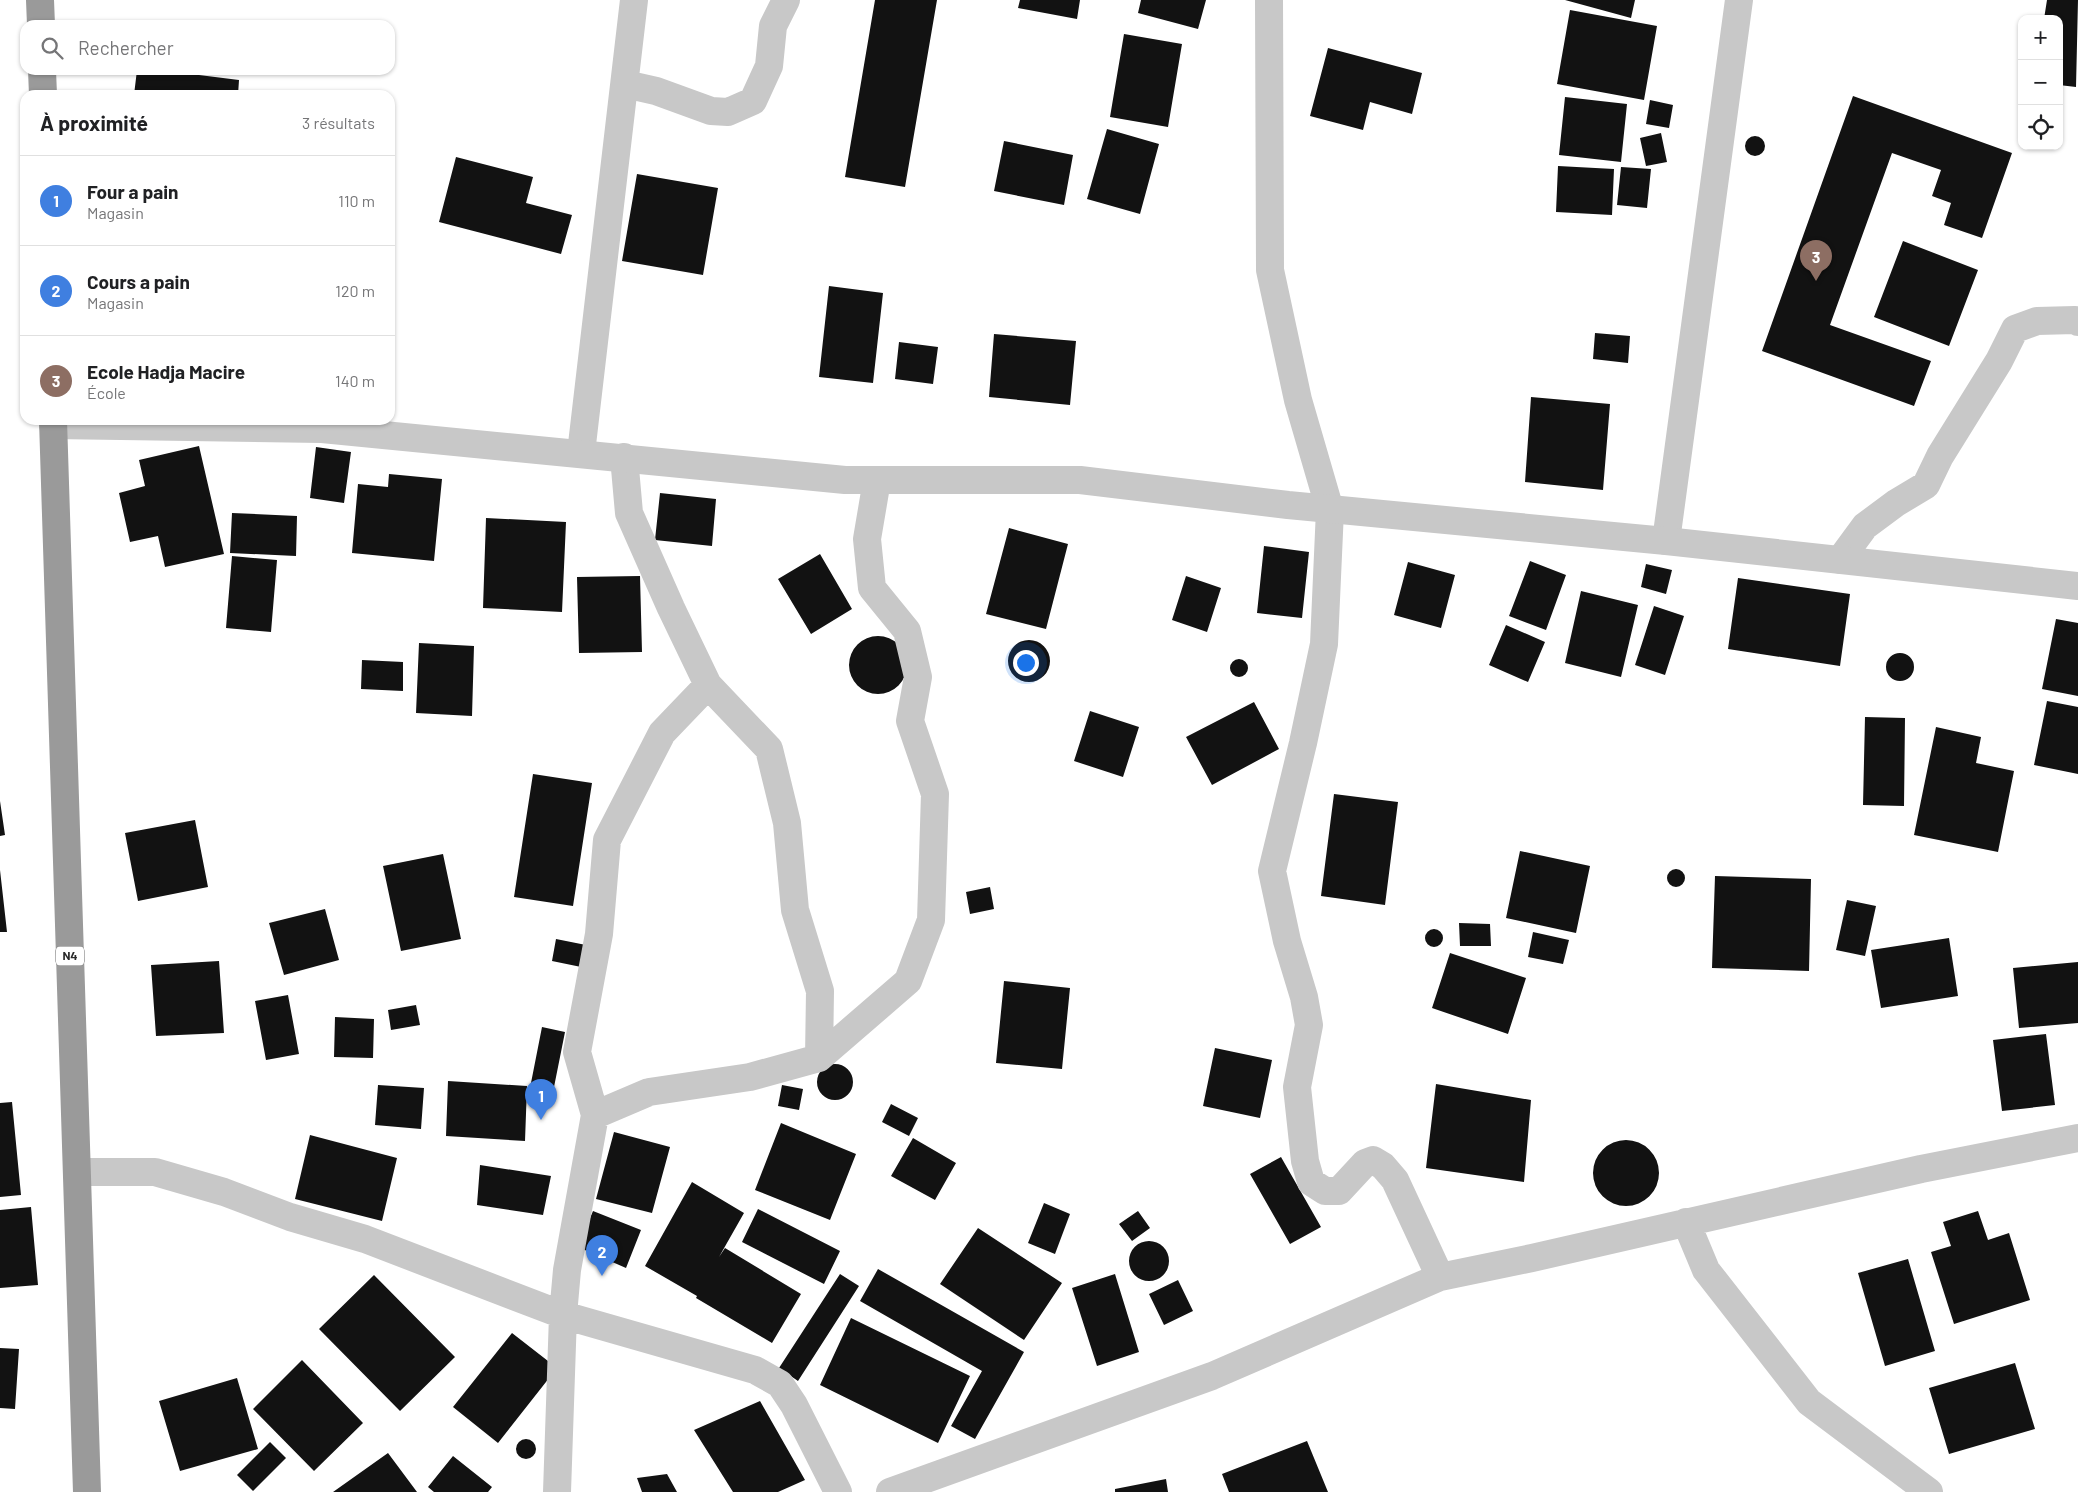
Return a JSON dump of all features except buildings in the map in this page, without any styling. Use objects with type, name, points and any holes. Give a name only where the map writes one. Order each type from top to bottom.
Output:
[{"type":"highway","points":[[40,0],[41,20]]},
{"type":"highway","points":[[42,75],[43,90]]},
{"type":"highway","name":"N4","points":[[53,425],[87,1492]]},
{"type":"street","points":[[581,453],[634,0]]},
{"type":"street","points":[[625,84],[656,91],[711,111],[728,112],[753,101],[769,66],[773,26],[786,0]]},
{"type":"street","points":[[1269,0],[1270,270],[1298,400],[1330,510],[1324,644],[1303,743],[1272,871],[1287,942],[1304,996],[1309,1025],[1296,1087],[1305,1161],[1310,1182],[1325,1191],[1339,1192],[1365,1163],[1373,1160],[1383,1166],[1395,1180],[1440,1277]]},
{"type":"street","points":[[1666,541],[1739,0]]},
{"type":"street","points":[[1840,560],[1865,526],[1896,503],[1926,485],[1940,456],[1999,361],[2015,329],[2037,321],[2075,320],[2078,322]]},
{"type":"street","points":[[168,425],[322,429],[845,480],[1080,480],[1330,510],[1666,541],[2078,586]]},
{"type":"street","points":[[624,457],[629,514],[708,685],[769,749],[787,823],[795,910],[820,991],[819,1058]]},
{"type":"street","points":[[595,1115],[649,1092],[750,1077],[819,1058],[908,981],[931,920],[935,794],[910,721],[918,677],[907,631],[872,588],[867,539],[878,480]]},
{"type":"street","points":[[557,1492],[563,1314],[567,1270],[595,1115],[577,1052],[599,934],[607,840],[662,733],[708,685]]},
{"type":"street","points":[[890,1492],[1212,1376],[1440,1277],[1532,1258],[1922,1169],[2078,1138]]},
{"type":"street","points":[[77,1172],[155,1172],[224,1192],[290,1217],[365,1239],[563,1314],[755,1370],[780,1384],[794,1405],[838,1492]]},
{"type":"street","points":[[1686,1222],[1706,1270],[1809,1402],[1929,1492]]},
{"type":"place","name":"Ecole Hadja Macire","points":[[1816,281]]},
{"type":"place","name":"Four a pain","points":[[541,1120]]},
{"type":"place","name":"Cours a pain","points":[[602,1276]]}]
